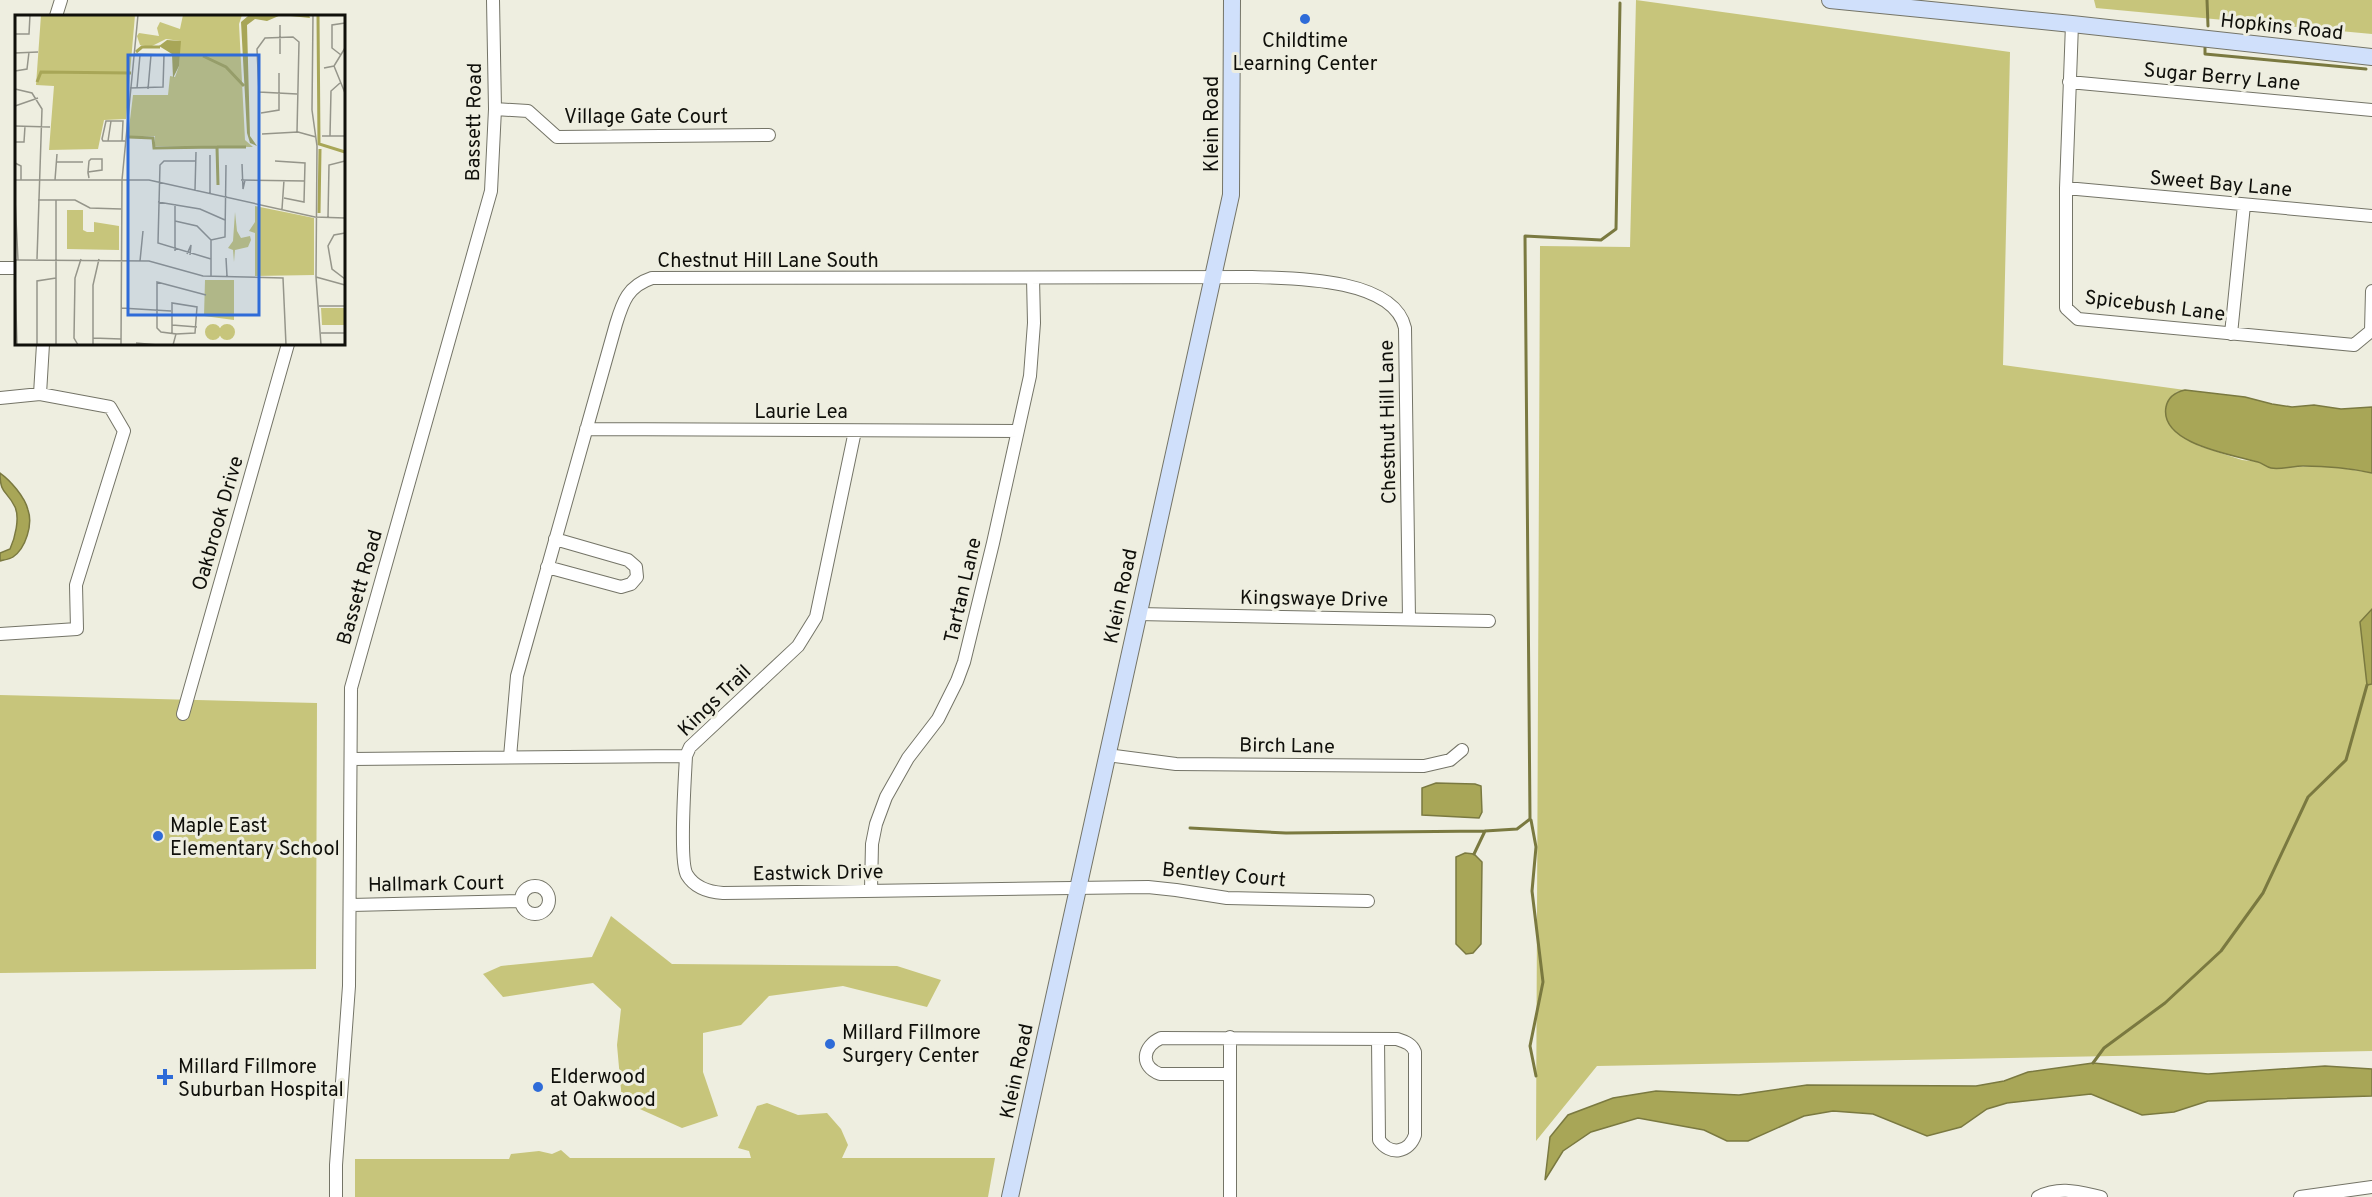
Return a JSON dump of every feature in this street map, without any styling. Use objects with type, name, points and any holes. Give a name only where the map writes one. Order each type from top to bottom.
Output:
[{"type":"street","points":[[56,15],[61,0]]},
{"type":"street","name":"Bassett Road","points":[[336,1197],[336,1165],[349,986],[351,688],[491,191],[495,109],[494,0]]},
{"type":"street","name":"Klein Road","points":[[1010,1197],[1231,195],[1232,0]]},
{"type":"street","name":"Hopkins Road","points":[[1830,0],[2372,57]]},
{"type":"street","name":"Spicebush Lane","points":[[2072,24],[2067,188],[2067,308],[2078,319],[2354,345],[2371,331],[2372,291]]},
{"type":"street","name":"Sugar Berry Lane","points":[[2069,82],[2372,110]]},
{"type":"street","name":"Village Gate Court","points":[[495,109],[528,111],[557,137],[769,135]]},
{"type":"street","name":"Sweet Bay Lane","points":[[2067,188],[2372,216]]},
{"type":"street","points":[[2231,334],[2244,205]]},
{"type":"street","name":"Chestnut Hill Lane South","points":[[510,757],[517,676],[623,301],[633,287],[652,278],[1213,277]]},
{"type":"street","name":"Chestnut Hill Lane","points":[[1213,277],[1271,277],[1332,283],[1371,293],[1386,301],[1400,313],[1405,328],[1409,619]]},
{"type":"street","name":"Tartan Lane","points":[[871,890],[872,844],[876,824],[886,797],[908,758],[938,719],[964,662],[993,543],[1033,351],[1033,278]]},
{"type":"street","points":[[40,394],[43,345]]},
{"type":"street","name":"Oakbrook Drive","points":[[183,714],[288,345]]},
{"type":"street","points":[[0,398],[40,394],[110,407],[124,431],[76,585],[77,629],[0,634]]},
{"type":"street","name":"Laurie Lea","points":[[586,429],[1017,431]]},
{"type":"street","name":"Kings Trail","points":[[351,759],[686,756],[690,747],[798,646],[810,629],[816,617],[855,431]]},
{"type":"street","points":[[547,567],[621,587],[631,584],[637,577],[636,567],[628,560],[555,539]]},
{"type":"street","name":"Kingswaye Drive","points":[[1138,614],[1489,621]]},
{"type":"street","name":"Birch Lane","points":[[1107,755],[1176,764],[1424,766],[1450,760],[1462,750]]},
{"type":"street","name":"Eastwick Drive","points":[[686,756],[683,868],[695,885],[704,890],[723,893],[1077,887]]},
{"type":"street","name":"Bentley Court","points":[[1077,887],[1148,887],[1227,898],[1368,901]]},
{"type":"street","name":"Hallmark Court","points":[[351,905],[521,901]]},
{"type":"street","points":[[1230,1037],[1230,1197]]},
{"type":"street","points":[[1230,1074],[1160,1074],[1152,1071],[1147,1064],[1147,1049],[1152,1042],[1161,1038],[1378,1039],[1406,1042],[1413,1046],[1415,1052],[1415,1135],[1412,1144],[1403,1150],[1393,1151],[1384,1147],[1379,1140],[1378,1039]]},
{"type":"street","points":[[2300,1197],[2372,1187]]},
{"type":"street","points":[[2038,1197],[2057,1190],[2069,1190],[2101,1197]]},
{"type":"shaded area","points":[[1636,0],[2010,52],[2003,365],[2185,390],[2176,392],[2170,426],[2199,446],[2242,460],[2260,462],[2273,468],[2327,466],[2372,473],[2372,1051],[1597,1066],[1536,1141],[1540,246],[1630,247]]},
{"type":"shaded area","points":[[2094,0],[2372,0],[2372,34],[2096,8]]},
{"type":"shaded area","points":[[2185,390],[2245,397],[2292,407],[2314,405],[2341,409],[2372,407],[2372,473],[2320,466],[2271,468],[2258,462],[2200,446],[2174,430],[2167,420],[2166,407],[2169,400]]},
{"type":"shaded area","points":[[0,473],[24,500],[30,522],[22,548],[13,557],[0,561],[0,553],[10,549],[12,544],[17,517],[15,507],[3,489]]},
{"type":"shaded area","points":[[2372,609],[2372,684],[2367,685],[2360,622]]},
{"type":"shaded area","name":"Maple East Elementary School","points":[[0,695],[317,703],[316,969],[0,973]]},
{"type":"shaded area","points":[[1436,783],[1481,786],[1482,812],[1479,818],[1422,815],[1422,788]]},
{"type":"shaded area","points":[[1465,853],[1474,854],[1482,862],[1481,944],[1473,953],[1466,954],[1456,944],[1456,857]]},
{"type":"shaded area","points":[[611,916],[672,964],[897,966],[941,980],[927,1007],[843,986],[769,996],[741,1025],[703,1033],[703,1072],[718,1116],[682,1128],[622,1101],[617,1045],[621,1009],[593,983],[503,997],[483,974],[501,966],[592,957]]},
{"type":"shaded area","points":[[2093,1063],[2208,1074],[2325,1066],[2372,1069],[2372,1096],[2208,1101],[2174,1112],[2142,1115],[2091,1094],[2007,1103],[1987,1109],[1961,1127],[1927,1136],[1873,1114],[1833,1111],[1804,1116],[1748,1141],[1727,1141],[1704,1130],[1638,1118],[1591,1132],[1563,1151],[1545,1180],[1550,1137],[1568,1115],[1613,1098],[1656,1091],[1739,1095],[1807,1085],[1976,1086],[2004,1081],[2028,1072]]},
{"type":"shaded area","points":[[767,1103],[798,1115],[827,1113],[841,1129],[848,1145],[842,1158],[995,1158],[988,1197],[355,1197],[355,1159],[509,1159],[511,1154],[539,1151],[552,1154],[561,1150],[570,1158],[751,1158],[749,1151],[738,1148],[757,1106]]},
{"type":"waterway","points":[[2207,0],[2208,26]]},
{"type":"waterway","points":[[1190,828],[1286,833],[1485,831],[1517,829],[1530,819],[1525,236],[1601,240],[1616,229],[1620,3]]},
{"type":"waterway","points":[[2205,47],[2205,54],[2366,69]]},
{"type":"waterway","points":[[2093,1063],[2104,1048],[2165,1003],[2221,951],[2263,893],[2308,797],[2346,760],[2367,685]]},
{"type":"waterway","points":[[1531,820],[1536,847],[1532,891],[1543,982],[1530,1046],[1536,1076]]},
{"type":"waterway","points":[[1474,854],[1485,831]]},
{"type":"place","name":"Childtime Learning Center","points":[[1305,19]]},
{"type":"place","name":"Maple East Elementary School","points":[[158,836]]},
{"type":"place","name":"Millard Fillmore Surgery Center","points":[[830,1044]]},
{"type":"place","name":"Millard Fillmore Suburban Hospital","points":[[165,1077]]},
{"type":"place","name":"Elderwood at Oakwood","points":[[538,1087]]}]
